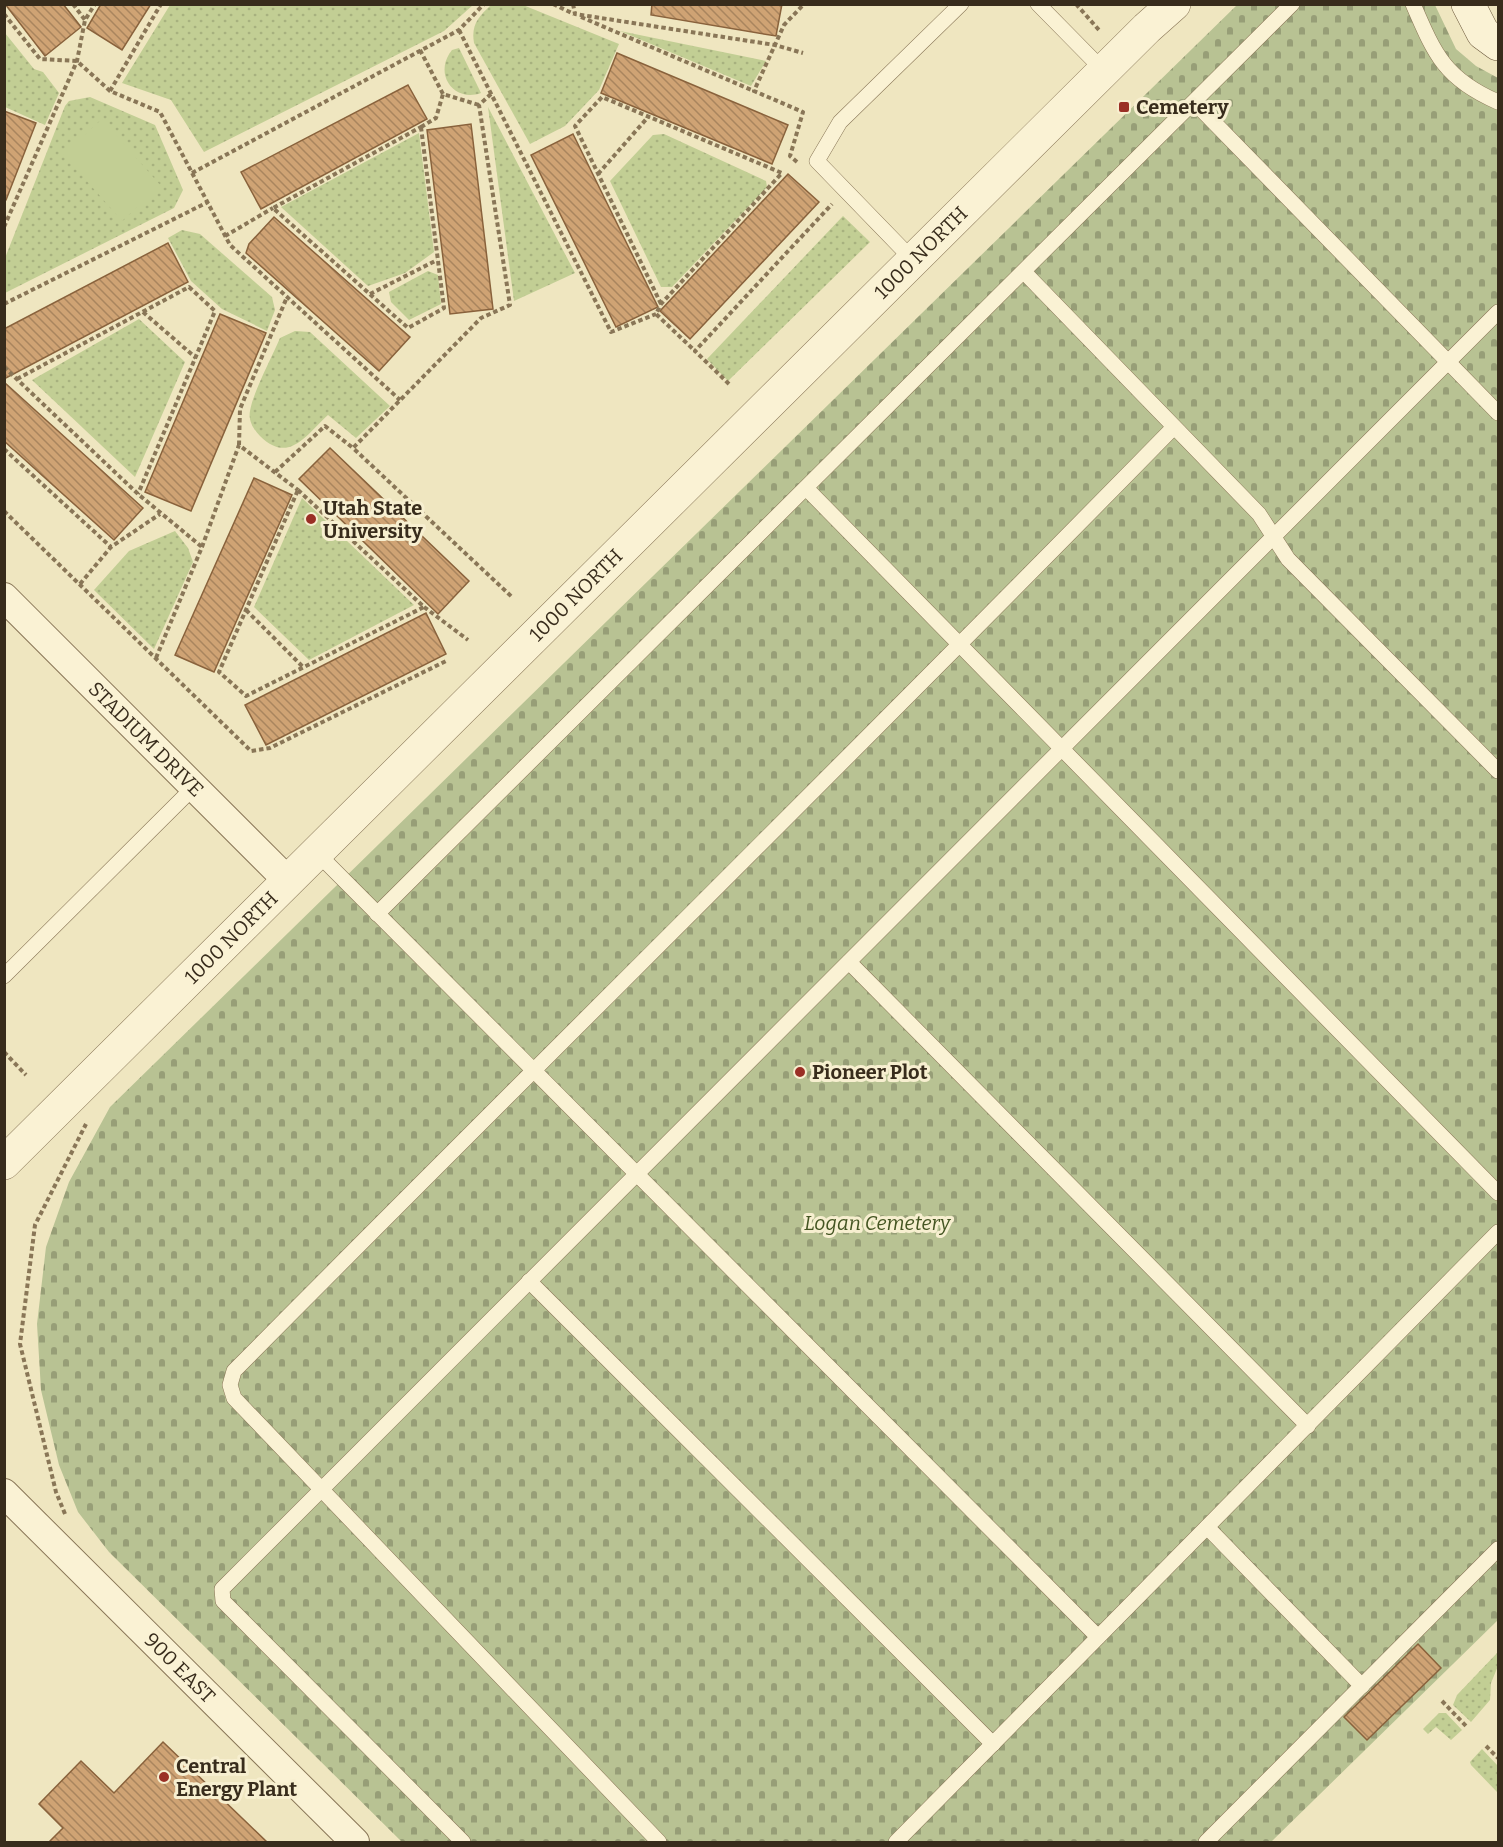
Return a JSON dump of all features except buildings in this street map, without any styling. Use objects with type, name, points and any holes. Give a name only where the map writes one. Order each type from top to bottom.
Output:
[{"type":"street","name":"1000 NORTH","points":[[4,1163],[914,260],[1156,16],[1174,4]]},
{"type":"street","points":[[1468,4],[1483,33],[1498,44]]},
{"type":"street","name":"STADIUM DRIVE","points":[[4,597],[288,881]]},
{"type":"street","name":"900 EAST","points":[[4,1493],[355,1842]]},
{"type":"lane","points":[[914,260],[817,161],[840,122],[961,4]]},
{"type":"lane","points":[[1038,4],[1104,70]]},
{"type":"lane","points":[[377,914],[1025,273],[1292,4]]},
{"type":"lane","points":[[1413,4],[1435,55],[1471,90],[1498,102]]},
{"type":"lane","points":[[1195,103],[1498,413]]},
{"type":"lane","points":[[1025,273],[1259,514],[1288,559],[1498,771]]},
{"type":"lane","points":[[463,1842],[223,1601],[222,1588],[1498,312]]},
{"type":"lane","points":[[659,1842],[234,1398],[230,1385],[234,1371],[532,1069],[961,645],[1174,427]]},
{"type":"lane","points":[[807,489],[1498,1193]]},
{"type":"lane","points":[[4,976],[194,787]]},
{"type":"lane","points":[[317,853],[1098,1637]]},
{"type":"lane","points":[[849,962],[1308,1426]]},
{"type":"lane","points":[[896,1842],[1498,1232]]},
{"type":"lane","points":[[529,1281],[993,1744]]},
{"type":"lane","points":[[1207,1527],[1362,1686]]},
{"type":"lane","points":[[1206,1842],[1498,1549]]},
{"type":"path","points":[[73,4],[86,20]]},
{"type":"path","points":[[4,227],[77,61],[86,20],[95,4]]},
{"type":"path","points":[[110,90],[161,4]]},
{"type":"path","points":[[192,173],[459,30],[484,4]]},
{"type":"path","points":[[553,4],[803,111],[790,156],[806,170]]},
{"type":"path","points":[[573,4],[574,14]]},
{"type":"path","points":[[754,91],[784,25],[804,4]]},
{"type":"path","points":[[1076,4],[1099,30]]},
{"type":"path","points":[[4,14],[40,59],[77,61],[110,90],[160,112],[230,245],[400,400]]},
{"type":"path","points":[[574,14],[775,45],[803,53]]},
{"type":"path","points":[[459,30],[611,332],[656,314],[661,304],[782,173],[602,97],[575,126],[661,304]]},
{"type":"path","points":[[225,236],[436,118],[443,94],[420,50]]},
{"type":"path","points":[[443,94],[479,105]]},
{"type":"path","points":[[479,105],[491,94]]},
{"type":"path","points":[[353,448],[481,318],[510,304],[479,105]]},
{"type":"path","points":[[598,174],[649,116]]},
{"type":"path","points":[[273,208],[408,328],[444,308],[421,127]]},
{"type":"path","points":[[695,351],[837,199]]},
{"type":"path","points":[[4,304],[208,202]]},
{"type":"path","points":[[370,294],[438,260]]},
{"type":"path","points":[[17,379],[189,287],[215,311],[138,494]]},
{"type":"path","points":[[156,658],[202,547],[239,445],[240,409],[287,297]]},
{"type":"path","points":[[142,312],[196,358]]},
{"type":"path","points":[[656,314],[729,384]]},
{"type":"path","points":[[4,367],[160,514],[202,547]]},
{"type":"path","points":[[275,472],[325,426],[353,448],[512,597]]},
{"type":"path","points":[[239,445],[298,490],[424,607],[468,640]]},
{"type":"path","points":[[4,449],[111,547]]},
{"type":"path","points":[[298,490],[219,672],[246,696],[424,607]]},
{"type":"path","points":[[4,511],[251,751],[270,748],[448,660]]},
{"type":"path","points":[[80,584],[111,547],[160,514]]},
{"type":"path","points":[[246,610],[303,668]]},
{"type":"path","points":[[4,1052],[26,1075]]},
{"type":"path","points":[[70,1525],[56,1492],[20,1344],[34,1226],[86,1123]]},
{"type":"path","points":[[1442,1701],[1466,1726]]},
{"type":"path","points":[[1486,1746],[1498,1758]]},
{"type":"green space","points":[[170,5],[473,5],[444,31],[204,152],[171,100],[122,83]]},
{"type":"green space","points":[[491,5],[523,5],[619,44],[599,90],[565,126],[530,144],[474,43],[476,22]]},
{"type":"green space","name":"Logan Cemetery","points":[[1237,5],[1435,5],[1456,49],[1476,66],[1498,78],[1498,1620],[1271,1842],[402,1842],[109,1552],[78,1512],[59,1465],[41,1390],[37,1324],[46,1247],[69,1182],[110,1107]]},
{"type":"green space","points":[[620,31],[766,61],[751,86]]},
{"type":"green space","points":[[5,33],[34,69],[43,72],[59,93],[45,125],[5,107]]},
{"type":"green space","points":[[459,48],[481,93],[462,94],[449,84],[445,76],[447,59],[452,50]]},
{"type":"green space","points":[[90,97],[155,125],[183,190],[174,208],[5,293],[5,258],[65,106],[69,101]]},
{"type":"green space","points":[[488,107],[575,273],[514,301]]},
{"type":"green space","points":[[102,119],[161,186],[122,221],[63,154]]},
{"type":"green space","points":[[419,133],[434,252],[405,273],[368,286],[281,207]]},
{"type":"green space","points":[[664,134],[766,181],[767,187],[672,287],[661,287],[610,181],[653,135]]},
{"type":"green space","points":[[843,216],[870,242],[728,381],[707,359]]},
{"type":"green space","points":[[182,230],[200,234],[272,297],[275,310],[267,331],[222,309],[191,281],[168,238]]},
{"type":"green space","points":[[428,271],[438,275],[441,304],[409,320],[391,302],[389,292]]},
{"type":"green space","points":[[139,319],[185,362],[135,477],[32,380]]},
{"type":"green space","points":[[295,331],[310,332],[390,406],[356,438],[328,415],[305,438],[289,447],[280,448],[270,444],[254,428],[250,411],[259,385],[280,338]]},
{"type":"green space","points":[[302,498],[414,605],[309,660],[254,607]]},
{"type":"green space","points":[[175,531],[188,548],[193,562],[154,649],[94,590],[129,551]]},
{"type":"green space","points":[[1498,1652],[1498,1666],[1491,1683],[1490,1700],[1471,1722],[1453,1705],[1457,1695]]},
{"type":"green space","points":[[1439,1713],[1446,1713],[1462,1730],[1451,1740],[1436,1727],[1428,1734],[1423,1729]]},
{"type":"green space","points":[[1482,1749],[1498,1766],[1498,1793],[1471,1765],[1470,1762]]},
{"type":"place","name":"Cemetery","points":[[1124,107]]},
{"type":"place","name":"Utah State University","points":[[311,519]]},
{"type":"place","name":"Pioneer Plot","points":[[800,1072]]},
{"type":"place","name":"Central Energy Plant","points":[[164,1777]]}]
